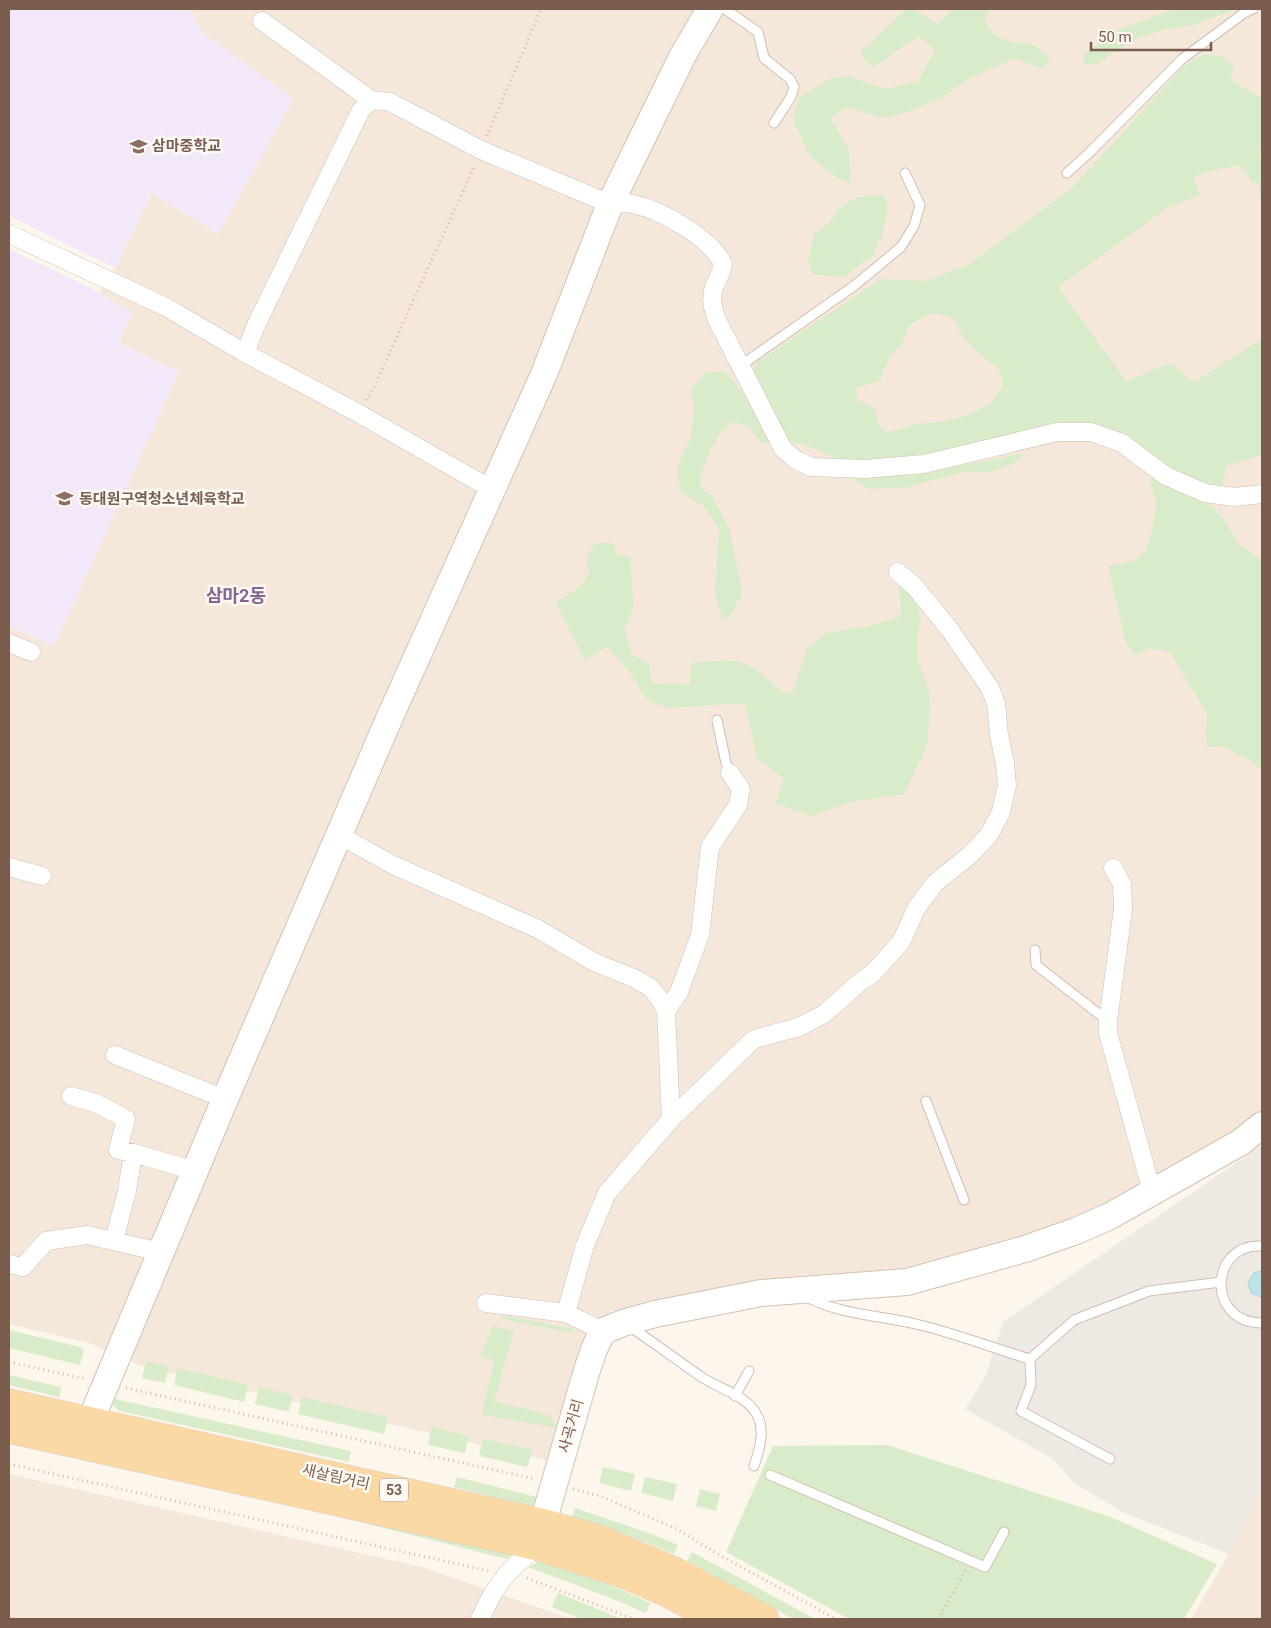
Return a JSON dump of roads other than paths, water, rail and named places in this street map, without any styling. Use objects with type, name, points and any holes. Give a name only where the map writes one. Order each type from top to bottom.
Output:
[{"type":"main road","name":"새살림거리","points":[[9,1403],[539,1534],[665,1592],[704,1616]]},
{"type":"main road","name":"새살림거리","points":[[9,1429],[539,1534],[602,1540],[674,1571],[765,1619]]},
{"type":"street","points":[[90,1422],[338,836],[491,489],[544,374],[610,204],[683,55],[710,9]]},
{"type":"street","points":[[262,21],[371,100],[390,102],[481,150],[610,204],[632,204],[667,217],[698,235],[720,258],[723,264],[722,271],[714,288],[713,307],[717,320],[783,449],[796,460],[811,467],[865,469],[924,464],[1057,432],[1091,432],[1122,443],[1166,476],[1205,493],[1234,497],[1262,494]]},
{"type":"street","points":[[245,353],[257,323],[361,110],[371,100]]},
{"type":"street","points":[[9,234],[164,306],[491,489]]},
{"type":"street","points":[[566,1313],[586,1244],[607,1193],[671,1119],[754,1039],[799,1027],[824,1014],[874,972],[901,942],[917,908],[936,884],[970,855],[989,835],[1001,812],[1007,785],[996,704],[990,688],[950,630],[916,587],[898,572]]},
{"type":"street","points":[[9,642],[31,652]]},
{"type":"street","points":[[666,1011],[679,992],[700,936],[710,847],[738,805],[741,789],[730,772]]},
{"type":"street","points":[[338,836],[393,864],[538,928],[594,962],[652,988],[666,1011],[671,1119]]},
{"type":"street","points":[[9,867],[42,876]]},
{"type":"street","points":[[1113,868],[1122,884],[1123,909],[1108,1033],[1152,1192]]},
{"type":"street","points":[[116,1055],[225,1100]]},
{"type":"street","points":[[71,1096],[98,1104],[126,1119],[118,1150],[195,1172]]},
{"type":"street","points":[[486,1303],[566,1313],[613,1327],[655,1314],[761,1293],[907,1282],[1025,1249],[1076,1231],[1110,1216],[1241,1142],[1262,1125]]},
{"type":"street","points":[[114,1241],[127,1191],[133,1153]]},
{"type":"street","points":[[9,1264],[23,1267],[46,1241],[87,1236],[162,1252]]},
{"type":"street","name":"사곡거리","points":[[539,1534],[587,1370],[595,1348],[613,1327]]},
{"type":"street","points":[[480,1619],[493,1593],[539,1534]]},
{"type":"lane","points":[[725,9],[758,32],[764,58],[790,79],[794,87],[792,97],[774,123]]},
{"type":"lane","points":[[1067,173],[1182,59],[1244,13],[1253,9]]},
{"type":"lane","points":[[740,366],[854,286],[901,247],[914,226],[920,205],[905,173]]},
{"type":"lane","points":[[717,720],[726,763],[730,772]]},
{"type":"lane","points":[[1035,950],[1036,964],[1108,1021]]},
{"type":"lane","points":[[926,1101],[964,1200]]},
{"type":"lane","points":[[1262,1246],[1248,1248],[1232,1257],[1226,1264],[1220,1282],[1224,1300],[1235,1315],[1252,1322],[1262,1323]]},
{"type":"lane","points":[[1030,1359],[1074,1320],[1149,1292],[1220,1282]]},
{"type":"lane","points":[[795,1290],[815,1301],[851,1312],[920,1325],[1030,1359]]},
{"type":"lane","points":[[613,1327],[662,1347],[704,1378],[749,1404],[758,1417],[762,1433],[754,1466]]},
{"type":"lane","points":[[1030,1359],[1031,1385],[1021,1411],[1110,1460]]},
{"type":"lane","points":[[735,1396],[750,1371]]},
{"type":"lane","points":[[770,1475],[985,1568],[1004,1532]]},
{"type":"water","points":[[1262,1272],[1261,1297],[1251,1293],[1248,1282],[1254,1273]]},
{"type":"place","name":"삼마중학교","points":[[138,146]]},
{"type":"place","name":"동대원구역청소년체육학교","points":[[65,499]]},
{"type":"district","name":"삼마2동","points":[[236,596]]}]
